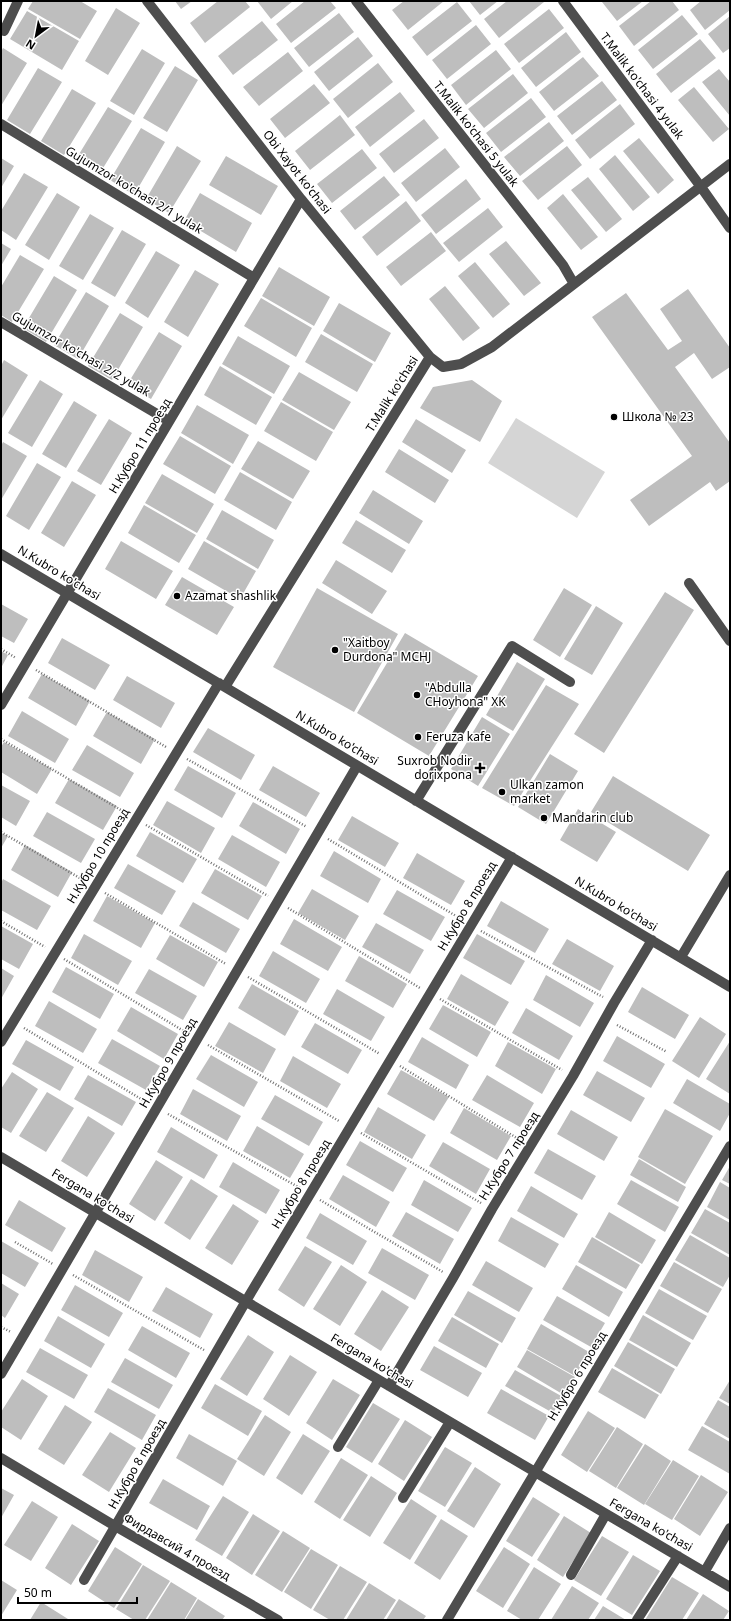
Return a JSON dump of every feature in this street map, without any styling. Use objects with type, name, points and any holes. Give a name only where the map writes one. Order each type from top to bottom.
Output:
[{"type":"street","points":[[4,31],[18,1]]},
{"type":"street","name":"Obi Xayot ko'chasi","points":[[147,1],[301,199],[430,357]]},
{"type":"street","name":"T.Malik ko'chasi 5 yulak","points":[[356,1],[563,265],[574,284]]},
{"type":"street","name":"T.Malik ko'chasi 4 yulak","points":[[563,1],[701,187]]},
{"type":"street","name":"Gujumzor ko'chasi 2/1 yulak","points":[[1,124],[254,278]]},
{"type":"street","name":"T.Malik ko'chasi","points":[[222,685],[430,357],[443,367],[461,364],[492,347],[730,164]]},
{"type":"street","points":[[701,187],[730,228]]},
{"type":"street","name":"Н.Кубро 11 проезд","points":[[1,705],[301,199]]},
{"type":"street","name":"Gujumzor ko'chasi 2/2 yulak","points":[[1,322],[169,421]]},
{"type":"street","name":"N.Kubro ko'chasi","points":[[1,554],[730,987]]},
{"type":"street","points":[[689,583],[730,641]]},
{"type":"street","points":[[416,800],[512,646],[570,682]]},
{"type":"street","name":"Н.Кубро 10 проезд","points":[[1,1042],[94,887],[222,685]]},
{"type":"street","name":"Н.Кубро 9 проезд","points":[[1,1374],[357,766]]},
{"type":"street","name":"Н.Кубро 8 проезд","points":[[84,1580],[246,1301],[512,857]]},
{"type":"street","points":[[681,957],[730,874]]},
{"type":"street","name":"Н.Кубро 7 проезд","points":[[389,1386],[652,940]]},
{"type":"street","name":"Н.Кубро 6 проезд","points":[[447,1620],[730,1146]]},
{"type":"street","name":"Fergana ko'chasi","points":[[1,1156],[730,1587]]},
{"type":"street","points":[[338,1447],[379,1380]]},
{"type":"street","points":[[403,1498],[450,1422]]},
{"type":"street","name":"Фирдавсий 4 проезд","points":[[1,1458],[278,1620]]},
{"type":"street","points":[[571,1575],[606,1514]]},
{"type":"street","points":[[705,1571],[730,1528]]},
{"type":"street","points":[[637,1620],[678,1556]]},
{"type":"path","points":[[1,832],[390,1060],[531,1146]]},
{"type":"path","points":[[1,921],[197,1039],[492,1209]]},
{"type":"path","points":[[606,1019],[667,1052]]},
{"type":"path","points":[[13,1022],[157,1108],[310,1194],[454,1278]]},
{"type":"path","points":[[15,1242],[214,1357]]},
{"type":"shaded area","points":[[516,418],[605,472],[577,518],[488,463]]},
{"type":"building","points":[[33,1],[80,1],[97,11],[80,39],[28,9]]},
{"type":"building","points":[[175,1],[192,1],[181,9]]},
{"type":"building","points":[[218,1],[245,1],[250,7],[205,43],[190,23]]},
{"type":"building","points":[[257,1],[293,1],[271,19]]},
{"type":"building","points":[[305,1],[330,1],[336,8],[291,43],[276,24]]},
{"type":"building","points":[[404,1],[444,1],[408,30],[392,10]]},
{"type":"building","points":[[469,1],[498,1],[480,15]]},
{"type":"building","points":[[507,1],[544,2],[499,38],[484,19]]},
{"type":"building","points":[[643,1],[617,21],[602,2]]},
{"type":"building","points":[[651,1],[672,1],[679,10],[634,46],[619,26]]},
{"type":"building","points":[[701,1],[730,1],[730,10],[705,30],[690,10]]},
{"type":"building","points":[[457,2],[472,21],[427,56],[412,37]]},
{"type":"building","points":[[116,8],[140,23],[108,75],[85,61]]},
{"type":"building","points":[[549,9],[564,28],[519,63],[504,44]]},
{"type":"building","points":[[27,11],[79,41],[62,70],[10,39]]},
{"type":"building","points":[[339,13],[354,32],[309,67],[294,48]]},
{"type":"building","points":[[682,15],[698,34],[653,69],[638,50]]},
{"type":"building","points":[[730,16],[730,48],[723,53],[708,34]]},
{"type":"building","points":[[262,21],[278,40],[233,75],[218,56]]},
{"type":"building","points":[[476,25],[491,44],[447,79],[432,60]]},
{"type":"building","points":[[566,32],[581,52],[536,87],[521,68]]},
{"type":"building","points":[[358,37],[373,56],[329,91],[314,72]]},
{"type":"building","points":[[700,39],[716,58],[671,93],[656,74]]},
{"type":"building","points":[[3,48],[27,63],[1,106],[1,52]]},
{"type":"building","points":[[142,49],[165,63],[134,115],[110,101]]},
{"type":"building","points":[[496,50],[511,69],[466,105],[451,85]]},
{"type":"building","points":[[288,52],[303,71],[259,106],[243,87]]},
{"type":"building","points":[[583,57],[599,76],[554,111],[539,92]]},
{"type":"building","points":[[378,63],[393,82],[348,118],[333,99]]},
{"type":"building","points":[[175,66],[198,80],[167,132],[143,118]]},
{"type":"building","points":[[38,68],[62,82],[30,134],[7,120]]},
{"type":"building","points":[[719,69],[730,82],[730,116],[702,82]]},
{"type":"building","points":[[513,74],[528,93],[484,128],[468,109]]},
{"type":"building","points":[[602,81],[617,100],[572,135],[557,116]]},
{"type":"building","points":[[314,84],[330,103],[285,138],[270,119]]},
{"type":"building","points":[[694,87],[729,129],[713,142],[678,100]]},
{"type":"building","points":[[72,89],[96,103],[64,155],[41,141]]},
{"type":"building","points":[[400,92],[415,111],[370,147],[355,127]]},
{"type":"building","points":[[531,98],[546,117],[501,152],[486,133]]},
{"type":"building","points":[[620,104],[635,124],[590,159],[575,140]]},
{"type":"building","points":[[108,107],[132,121],[100,173],[76,159]]},
{"type":"building","points":[[340,115],[355,135],[310,170],[295,151]]},
{"type":"building","points":[[424,119],[439,138],[394,173],[379,154]]},
{"type":"building","points":[[549,122],[564,141],[520,176],[504,157]]},
{"type":"building","points":[[141,128],[165,142],[134,195],[110,180]]},
{"type":"building","points":[[639,138],[674,180],[658,194],[623,151]]},
{"type":"building","points":[[177,146],[201,161],[169,213],[146,199]]},
{"type":"building","points":[[567,146],[582,165],[538,200],[522,181]]},
{"type":"building","points":[[445,148],[460,167],[416,202],[401,183]]},
{"type":"building","points":[[362,149],[377,168],[332,203],[317,184]]},
{"type":"building","points":[[615,155],[650,197],[633,211],[599,169]]},
{"type":"building","points":[[226,156],[278,186],[261,215],[209,185]]},
{"type":"building","points":[[1,158],[14,166],[1,188]]},
{"type":"building","points":[[24,173],[48,187],[16,240],[1,230],[1,211]]},
{"type":"building","points":[[384,176],[400,195],[355,230],[340,211]]},
{"type":"building","points":[[588,177],[622,219],[606,232],[571,190]]},
{"type":"building","points":[[466,179],[481,199],[436,234],[421,215]]},
{"type":"building","points":[[57,193],[80,207],[49,260],[25,245]]},
{"type":"building","points":[[200,193],[252,223],[236,252],[184,221]]},
{"type":"building","points":[[563,194],[598,237],[581,250],[547,208]]},
{"type":"building","points":[[406,201],[421,221],[377,256],[362,237]]},
{"type":"building","points":[[488,208],[503,227],[459,262],[443,243]]},
{"type":"building","points":[[90,214],[114,228],[83,280],[59,266]]},
{"type":"building","points":[[122,230],[146,244],[115,297],[91,283]]},
{"type":"building","points":[[431,232],[446,251],[401,286],[386,267]]},
{"type":"building","points":[[506,241],[541,283],[524,296],[489,254]]},
{"type":"building","points":[[1,243],[11,249],[1,266]]},
{"type":"building","points":[[156,251],[180,265],[148,318],[125,303]]},
{"type":"building","points":[[20,255],[44,269],[12,322],[1,315],[1,287]]},
{"type":"building","points":[[475,262],[510,304],[493,318],[458,276]]},
{"type":"building","points":[[279,267],[330,297],[314,326],[262,296]]},
{"type":"building","points":[[195,270],[219,284],[188,337],[164,322]]},
{"type":"building","points":[[54,276],[77,290],[46,342],[23,328]]},
{"type":"building","points":[[445,286],[480,328],[463,341],[429,299]]},
{"type":"building","name":"Школа № 23","points":[[688,289],[730,348],[730,367],[712,379],[694,353],[675,367],[730,443],[730,481],[716,491],[710,482],[649,526],[630,500],[692,456],[592,317],[626,293],[668,350],[682,341],[660,309]]},
{"type":"building","points":[[86,292],[109,306],[78,359],[54,345]]},
{"type":"building","points":[[261,298],[312,328],[296,357],[244,326]]},
{"type":"building","points":[[339,303],[391,333],[375,362],[323,331]]},
{"type":"building","points":[[120,313],[143,327],[112,380],[88,366]]},
{"type":"building","points":[[159,332],[182,346],[151,399],[127,385]]},
{"type":"building","points":[[321,334],[373,364],[357,392],[305,362]]},
{"type":"building","points":[[238,336],[290,366],[274,394],[222,364]]},
{"type":"building","points":[[4,360],[28,375],[1,420],[1,366]]},
{"type":"building","points":[[220,366],[272,397],[256,425],[204,395]]},
{"type":"building","points":[[299,372],[351,402],[334,430],[282,400]]},
{"type":"building","points":[[40,380],[63,394],[32,447],[8,433]]},
{"type":"building","points":[[472,380],[502,401],[480,442],[420,408],[433,387]]},
{"type":"building","points":[[74,401],[97,415],[66,468],[42,454]]},
{"type":"building","points":[[281,402],[333,432],[316,461],[264,431]]},
{"type":"building","points":[[197,405],[249,435],[233,464],[181,433]]},
{"type":"building","points":[[109,419],[132,433],[101,485],[77,471]]},
{"type":"building","points":[[416,419],[466,450],[452,473],[402,442]]},
{"type":"building","points":[[180,436],[231,466],[215,494],[163,464]]},
{"type":"building","points":[[258,441],[310,471],[293,499],[241,469]]},
{"type":"building","points":[[3,442],[27,456],[1,500],[1,446]]},
{"type":"building","points":[[399,449],[449,480],[435,503],[385,472]]},
{"type":"building","points":[[37,463],[61,477],[29,530],[6,516]]},
{"type":"building","points":[[240,472],[292,502],[276,530],[224,500]]},
{"type":"building","points":[[162,474],[214,504],[197,533],[145,503]]},
{"type":"building","points":[[72,481],[96,495],[64,547],[41,533]]},
{"type":"building","points":[[373,490],[423,521],[409,544],[359,513]]},
{"type":"building","points":[[144,505],[196,535],[179,563],[128,533]]},
{"type":"building","points":[[222,510],[274,540],[258,569],[206,539]]},
{"type":"building","points":[[356,520],[406,550],[392,573],[342,543]]},
{"type":"building","points":[[121,541],[173,571],[156,599],[105,569]]},
{"type":"building","points":[[204,541],[256,571],[240,599],[188,569]]},
{"type":"building","points":[[336,560],[387,591],[372,614],[322,583]]},
{"type":"building","points":[[182,577],[234,607],[217,635],[165,605]]},
{"type":"building","name":"\"Xaitboy Durdona\" MCHJ","points":[[317,588],[398,634],[354,712],[273,667]]},
{"type":"building","points":[[564,588],[592,605],[560,657],[533,640]]},
{"type":"building","points":[[665,592],[694,610],[604,753],[574,734]]},
{"type":"building","points":[[1,604],[28,619],[14,643],[1,636]]},
{"type":"building","points":[[596,606],[623,623],[592,675],[564,659]]},
{"type":"building","name":"\"Abdulla CHoyhona\" XK","points":[[405,633],[478,676],[429,756],[357,713]]},
{"type":"building","points":[[62,638],[110,665],[95,690],[48,663]]},
{"type":"building","points":[[1,651],[8,655],[1,668]]},
{"type":"building","points":[[517,662],[545,679],[513,731],[486,715]]},
{"type":"building","points":[[42,674],[90,701],[76,726],[28,698]]},
{"type":"building","points":[[127,676],[175,703],[161,728],[113,700]]},
{"type":"building","points":[[546,685],[579,704],[514,806],[482,788]]},
{"type":"building","points":[[22,711],[69,739],[55,763],[8,736]]},
{"type":"building","points":[[107,712],[155,739],[141,764],[93,736]]},
{"type":"building","points":[[482,717],[510,734],[478,786],[451,769]]},
{"type":"building","points":[[208,728],[255,755],[241,780],[193,752]]},
{"type":"building","points":[[4,742],[52,769],[37,794],[1,772],[1,747]]},
{"type":"building","points":[[87,745],[134,773],[120,797],[72,770]]},
{"type":"building","points":[[550,754],[578,771],[546,824],[518,807]]},
{"type":"building","points":[[188,766],[236,793],[222,818],[174,790]]},
{"type":"building","points":[[273,766],[320,793],[306,817],[259,790]]},
{"type":"building","points":[[613,776],[710,835],[688,871],[591,812]]},
{"type":"building","points":[[69,779],[117,806],[103,830],[55,803]]},
{"type":"building","points":[[1,785],[30,801],[16,826],[1,817]]},
{"type":"building","points":[[167,801],[215,828],[201,853],[153,825]]},
{"type":"building","points":[[253,802],[300,829],[286,854],[239,826]]},
{"type":"building","points":[[578,809],[616,832],[597,862],[560,840]]},
{"type":"building","points":[[47,812],[95,839],[81,863],[33,836]]},
{"type":"building","points":[[352,816],[399,843],[385,867],[338,840]]},
{"type":"building","points":[[150,832],[197,859],[183,883],[136,856]]},
{"type":"building","points":[[1,833],[8,836],[1,848]]},
{"type":"building","points":[[232,835],[280,862],[266,887],[218,859]]},
{"type":"building","points":[[25,845],[72,872],[58,897],[11,870]]},
{"type":"building","points":[[334,851],[381,879],[368,903],[320,876]]},
{"type":"building","points":[[417,853],[465,881],[451,905],[403,878]]},
{"type":"building","points":[[128,864],[176,891],[162,915],[114,888]]},
{"type":"building","points":[[215,869],[262,896],[248,920],[201,893]]},
{"type":"building","points":[[3,879],[51,906],[37,930],[1,910],[1,883]]},
{"type":"building","points":[[312,889],[359,916],[345,940],[298,913]]},
{"type":"building","points":[[397,890],[445,917],[431,941],[383,914]]},
{"type":"building","points":[[107,896],[155,923],[141,948],[93,921]]},
{"type":"building","points":[[501,901],[549,929],[535,953],[487,926]]},
{"type":"building","points":[[193,902],[240,929],[226,953],[179,926]]},
{"type":"building","points":[[294,919],[342,947],[328,971],[280,944]]},
{"type":"building","points":[[376,923],[424,950],[410,974],[362,947]]},
{"type":"building","points":[[1,926],[33,944],[19,969],[1,959]]},
{"type":"building","points":[[84,934],[132,961],[118,985],[71,958]]},
{"type":"building","points":[[477,934],[525,961],[511,985],[463,958]]},
{"type":"building","points":[[170,935],[218,962],[204,987],[156,959]]},
{"type":"building","points":[[567,939],[614,966],[600,991],[552,964]]},
{"type":"building","points":[[273,951],[320,979],[306,1003],[259,976]]},
{"type":"building","points":[[359,956],[407,984],[393,1008],[345,981]]},
{"type":"building","points":[[66,967],[114,994],[100,1019],[52,992]]},
{"type":"building","points":[[1,968],[14,976],[1,999]]},
{"type":"building","points":[[149,969],[197,996],[183,1020],[135,993]]},
{"type":"building","points":[[461,974],[509,1002],[495,1026],[447,999]]},
{"type":"building","points":[[546,975],[594,1003],[580,1027],[533,1000]]},
{"type":"building","points":[[252,984],[299,1011],[285,1036],[238,1008]]},
{"type":"building","points":[[642,987],[689,1015],[675,1039],[628,1012]]},
{"type":"building","points":[[337,989],[385,1017],[371,1041],[323,1014]]},
{"type":"building","points":[[49,1001],[97,1029],[83,1053],[35,1026]]},
{"type":"building","points":[[443,1005],[491,1032],[477,1057],[429,1029]]},
{"type":"building","points":[[131,1007],[178,1034],[164,1059],[117,1031]]},
{"type":"building","points":[[526,1008],[573,1036],[559,1060],[512,1033]]},
{"type":"building","points":[[700,1017],[726,1034],[699,1078],[672,1061]]},
{"type":"building","points":[[229,1022],[276,1049],[263,1073],[215,1046]]},
{"type":"building","points":[[315,1023],[362,1050],[348,1074],[301,1047]]},
{"type":"building","points":[[617,1036],[665,1064],[651,1088],[603,1061]]},
{"type":"building","points":[[422,1037],[469,1065],[456,1089],[408,1062]]},
{"type":"building","points":[[112,1039],[160,1066],[146,1090],[98,1063]]},
{"type":"building","points":[[26,1040],[74,1067],[60,1091],[12,1064]]},
{"type":"building","points":[[730,1041],[730,1094],[706,1079]]},
{"type":"building","points":[[508,1042],[556,1069],[542,1094],[495,1066]]},
{"type":"building","points":[[211,1055],[258,1082],[244,1107],[196,1079]]},
{"type":"building","points":[[293,1056],[341,1084],[327,1108],[280,1081]]},
{"type":"building","points":[[401,1070],[449,1097],[434,1121],[387,1094]]},
{"type":"building","points":[[597,1071],[645,1098],[631,1122],[583,1095]]},
{"type":"building","points":[[12,1072],[38,1089],[11,1133],[1,1127],[1,1089]]},
{"type":"building","points":[[88,1075],[136,1102],[122,1126],[74,1099]]},
{"type":"building","points":[[487,1075],[534,1103],[520,1127],[472,1100]]},
{"type":"building","points":[[687,1079],[730,1104],[730,1113],[720,1131],[673,1103]]},
{"type":"building","points":[[193,1089],[241,1116],[227,1141],[180,1114]]},
{"type":"building","points":[[47,1092],[74,1108],[46,1152],[19,1136]]},
{"type":"building","points":[[275,1095],[323,1122],[309,1146],[261,1119]]},
{"type":"building","points":[[378,1107],[426,1135],[412,1159],[364,1132]]},
{"type":"building","points":[[464,1108],[511,1136],[497,1160],[450,1133]]},
{"type":"building","points":[[665,1109],[713,1136],[685,1184],[638,1157]]},
{"type":"building","points":[[571,1110],[618,1137],[604,1161],[557,1134]]},
{"type":"building","points":[[88,1116],[115,1133],[87,1177],[61,1161]]},
{"type":"building","points":[[257,1126],[304,1154],[290,1178],[243,1151]]},
{"type":"building","points":[[171,1127],[218,1155],[204,1179],[157,1152]]},
{"type":"building","points":[[360,1141],[407,1168],[393,1192],[346,1165]]},
{"type":"building","points":[[443,1142],[490,1169],[476,1194],[429,1166]]},
{"type":"building","points":[[548,1149],[596,1176],[582,1200],[534,1173]]},
{"type":"building","points":[[639,1159],[686,1187],[678,1202],[630,1175]]},
{"type":"building","points":[[156,1160],[183,1177],[155,1221],[129,1204]]},
{"type":"building","points":[[233,1162],[280,1190],[266,1214],[219,1187]]},
{"type":"building","points":[[730,1166],[730,1184],[722,1180]]},
{"type":"building","points":[[343,1175],[390,1202],[376,1227],[329,1199]]},
{"type":"building","points":[[191,1179],[218,1196],[190,1240],[164,1223]]},
{"type":"building","points":[[424,1180],[472,1208],[458,1232],[411,1205]]},
{"type":"building","points":[[631,1180],[679,1207],[665,1232],[617,1204]]},
{"type":"building","points":[[720,1182],[730,1188],[730,1220],[707,1207]]},
{"type":"building","points":[[531,1186],[578,1214],[564,1238],[517,1211]]},
{"type":"building","points":[[19,1200],[66,1228],[52,1252],[5,1225]]},
{"type":"building","points":[[233,1204],[259,1221],[232,1265],[205,1248]]},
{"type":"building","points":[[705,1209],[730,1223],[730,1255],[691,1233]]},
{"type":"building","points":[[406,1212],[454,1239],[440,1264],[392,1236]]},
{"type":"building","points":[[609,1212],[656,1240],[642,1264],[595,1237]]},
{"type":"building","points":[[320,1213],[367,1241],[353,1265],[306,1238]]},
{"type":"building","points":[[511,1217],[559,1244],[545,1268],[498,1241]]},
{"type":"building","points":[[690,1235],[730,1258],[730,1275],[723,1287],[675,1260]]},
{"type":"building","points":[[592,1237],[640,1265],[626,1289],[578,1262]]},
{"type":"building","points":[[1,1241],[39,1263],[25,1287],[1,1273]]},
{"type":"building","points":[[305,1246],[332,1262],[304,1307],[278,1290]]},
{"type":"building","points":[[382,1248],[429,1275],[415,1300],[368,1273]]},
{"type":"building","points":[[95,1250],[143,1277],[129,1302],[82,1275]]},
{"type":"building","points":[[486,1261],[533,1288],[519,1312],[472,1285]]},
{"type":"building","points":[[674,1262],[722,1289],[708,1313],[660,1286]]},
{"type":"building","points":[[341,1265],[367,1282],[340,1326],[313,1309]]},
{"type":"building","points":[[576,1265],[623,1292],[609,1317],[562,1289]]},
{"type":"building","points":[[1,1283],[19,1294],[5,1318],[1,1315]]},
{"type":"building","points":[[75,1285],[123,1313],[109,1337],[61,1310]]},
{"type":"building","points":[[166,1287],[213,1314],[200,1338],[152,1311]]},
{"type":"building","points":[[659,1289],[707,1316],[693,1340],[645,1313]]},
{"type":"building","points":[[382,1290],[409,1307],[381,1351],[354,1334]]},
{"type":"building","points":[[468,1291],[516,1318],[502,1343],[454,1315]]},
{"type":"building","points":[[557,1296],[605,1323],[591,1347],[543,1320]]},
{"type":"building","points":[[643,1315],[691,1343],[677,1367],[629,1340]]},
{"type":"building","points":[[58,1316],[105,1344],[91,1368],[44,1341]]},
{"type":"building","points":[[452,1317],[499,1344],[486,1368],[438,1341]]},
{"type":"building","points":[[541,1324],[589,1352],[575,1376],[527,1349]]},
{"type":"building","points":[[142,1326],[190,1353],[176,1378],[128,1350]]},
{"type":"building","points":[[248,1335],[274,1352],[247,1396],[220,1379]]},
{"type":"building","points":[[628,1342],[675,1369],[661,1394],[614,1366]]},
{"type":"building","points":[[434,1346],[482,1373],[468,1397],[420,1370]]},
{"type":"building","points":[[40,1348],[88,1375],[74,1399],[26,1372]]},
{"type":"building","points":[[527,1350],[575,1377],[564,1395],[517,1367]]},
{"type":"building","points":[[290,1355],[317,1372],[289,1416],[263,1399]]},
{"type":"building","points":[[125,1358],[173,1385],[159,1409],[111,1382]]},
{"type":"building","points":[[612,1368],[659,1395],[645,1419],[598,1392]]},
{"type":"building","points":[[515,1370],[563,1397],[553,1413],[505,1386]]},
{"type":"building","points":[[22,1379],[48,1396],[21,1440],[1,1427],[1,1412]]},
{"type":"building","points":[[333,1379],[360,1395],[332,1440],[306,1423]]},
{"type":"building","points":[[730,1380],[730,1404],[719,1398]]},
{"type":"building","points":[[215,1384],[262,1411],[248,1436],[201,1408]]},
{"type":"building","points":[[108,1388],[156,1415],[142,1440],[94,1412]]},
{"type":"building","points":[[501,1389],[549,1416],[535,1440],[487,1413]]},
{"type":"building","points":[[718,1400],[730,1407],[730,1439],[704,1424]]},
{"type":"building","points":[[373,1403],[400,1419],[372,1463],[346,1447]]},
{"type":"building","points":[[65,1405],[92,1422],[64,1465],[38,1449]]},
{"type":"building","points":[[588,1411],[615,1428],[587,1472],[561,1455]]},
{"type":"building","points":[[265,1415],[291,1432],[264,1476],[237,1459]]},
{"type":"building","points":[[405,1420],[432,1437],[404,1481],[378,1464]]},
{"type":"building","points":[[702,1426],[730,1442],[730,1474],[688,1450]]},
{"type":"building","points":[[617,1427],[643,1444],[616,1488],[589,1471]]},
{"type":"building","points":[[110,1432],[136,1448],[109,1492],[82,1475]]},
{"type":"building","points":[[189,1434],[237,1461],[223,1486],[176,1458]]},
{"type":"building","points":[[303,1434],[330,1451],[302,1495],[276,1478]]},
{"type":"building","points":[[645,1444],[671,1461],[644,1505],[617,1488]]},
{"type":"building","points":[[445,1447],[472,1463],[445,1507],[418,1491]]},
{"type":"building","points":[[341,1458],[368,1475],[340,1519],[314,1502]]},
{"type":"building","points":[[673,1460],[699,1476],[672,1520],[645,1504]]},
{"type":"building","points":[[475,1467],[501,1484],[474,1528],[447,1511]]},
{"type":"building","points":[[701,1475],[728,1492],[700,1536],[674,1519]]},
{"type":"building","points":[[371,1476],[397,1493],[370,1537],[343,1520]]},
{"type":"building","points":[[163,1479],[210,1506],[197,1530],[149,1503]]},
{"type":"building","points":[[1,1488],[14,1495],[1,1518]]},
{"type":"building","points":[[223,1496],[249,1512],[222,1556],[195,1540]]},
{"type":"building","points":[[533,1497],[560,1514],[532,1557],[506,1541]]},
{"type":"building","points":[[411,1499],[437,1516],[410,1560],[383,1543]]},
{"type":"building","points":[[32,1501],[58,1517],[31,1561],[4,1545]]},
{"type":"building","points":[[253,1514],[280,1531],[252,1575],[226,1558]]},
{"type":"building","points":[[564,1516],[591,1533],[563,1577],[537,1560]]},
{"type":"building","points":[[441,1519],[468,1536],[440,1580],[414,1563]]},
{"type":"building","points":[[72,1524],[99,1541],[71,1585],[45,1568]]},
{"type":"building","points":[[283,1531],[310,1548],[282,1592],[255,1575]]},
{"type":"building","points":[[602,1536],[629,1552],[601,1596],[574,1580]]},
{"type":"building","points":[[115,1547],[142,1564],[114,1608],[88,1591]]},
{"type":"building","points":[[504,1547],[530,1564],[503,1608],[476,1591]]},
{"type":"building","points":[[311,1549],[338,1565],[311,1609],[284,1592]]},
{"type":"building","points":[[633,1555],[660,1571],[632,1615],[606,1599]]},
{"type":"building","points":[[143,1565],[170,1581],[145,1620],[134,1620],[116,1609]]},
{"type":"building","points":[[340,1566],[367,1582],[343,1620],[330,1620],[313,1610]]},
{"type":"building","points":[[534,1567],[561,1584],[538,1620],[522,1620],[507,1611]]},
{"type":"building","points":[[672,1577],[699,1593],[682,1620],[645,1620]]},
{"type":"building","points":[[1,1580],[17,1590],[1,1616]]},
{"type":"building","points":[[171,1582],[197,1598],[184,1620],[147,1620]]},
{"type":"building","points":[[369,1583],[396,1600],[383,1620],[346,1620]]},
{"type":"building","points":[[572,1586],[599,1603],[588,1620],[551,1620]]},
{"type":"building","points":[[703,1594],[729,1611],[723,1620],[686,1620]]},
{"type":"building","points":[[198,1599],[225,1616],[222,1620],[185,1620]]},
{"type":"building","points":[[399,1599],[426,1616],[423,1620],[386,1620]]},
{"type":"building","points":[[41,1602],[68,1619],[71,1620],[30,1620]]},
{"type":"building","points":[[603,1606],[626,1620],[594,1620]]},
{"type":"place","name":"Школа № 23","points":[[614,417]]},
{"type":"place","name":"Azamat shashlik","points":[[177,596]]},
{"type":"place","name":"\"Xaitboy Durdona\" MCHJ","points":[[335,650]]},
{"type":"place","name":"\"Abdulla CHoyhona\" XK","points":[[417,695]]},
{"type":"place","name":"Feruza kafe","points":[[418,737]]},
{"type":"place","name":"Suxrob Nodir dorixpona","points":[[480,768]]},
{"type":"place","name":"Ulkan zamon market","points":[[502,792]]},
{"type":"place","name":"Mandarin club","points":[[544,818]]}]
